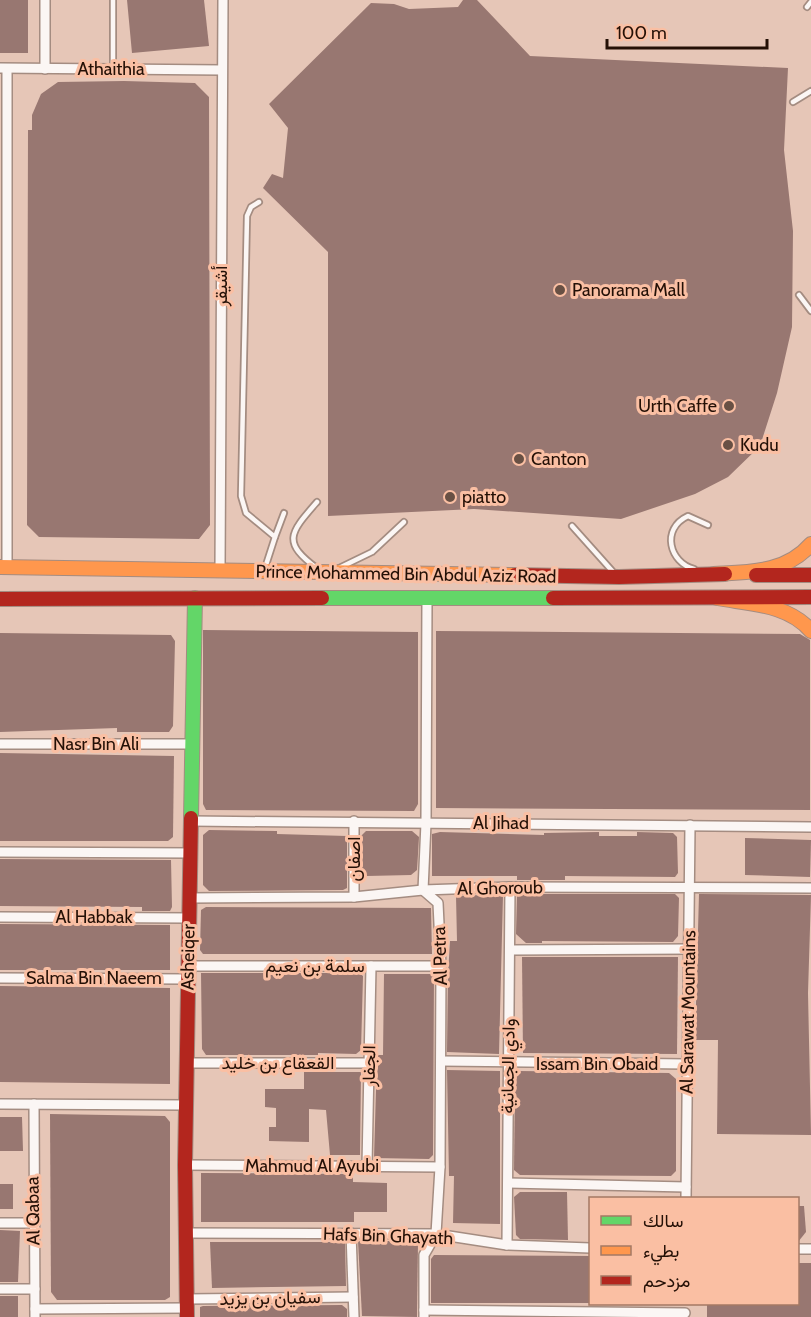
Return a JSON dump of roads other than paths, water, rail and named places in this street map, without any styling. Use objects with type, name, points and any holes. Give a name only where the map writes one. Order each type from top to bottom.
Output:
[{"type":"main road","points":[[714,574],[783,565],[797,560],[811,544]]},
{"type":"main road","name":"Prince Mohammed Bin Abdul Aziz Road","points":[[4,567],[619,577],[714,574],[811,575]]},
{"type":"main road","points":[[374,574],[375,598]]},
{"type":"main road","name":"Prince Mohammed Bin Abdul Aziz Road","points":[[0,599],[811,597]]},
{"type":"main road","name":"Asheiqer","points":[[187,1308],[185,1165],[195,598]]},
{"type":"main road","points":[[717,598],[789,613],[803,622],[811,631]]},
{"type":"street","points":[[45,0],[45,69]]},
{"type":"street","name":"أشيقر","points":[[219,571],[222,0]]},
{"type":"street","points":[[3,68],[4,567]]},
{"type":"street","name":"Athaithia","points":[[3,68],[222,70]]},
{"type":"street","points":[[423,890],[426,823],[427,599]]},
{"type":"street","name":"Nasr Bin Ali","points":[[0,744],[193,744]]},
{"type":"street","name":"Al Jihad","points":[[191,821],[811,827]]},
{"type":"street","name":"اصفان","points":[[354,821],[354,897]]},
{"type":"street","name":"Al Sarawat Mountains","points":[[686,1197],[690,825]]},
{"type":"street","points":[[0,852],[191,853]]},
{"type":"street","name":"Al Ghoroub","points":[[189,898],[354,897],[423,890],[510,887],[811,888]]},
{"type":"street","name":"وادي الجمانية","points":[[507,1245],[510,887]]},
{"type":"street","name":"Al Petra","points":[[423,890],[438,903],[441,966],[440,1167],[436,1234],[424,1255],[424,1314]]},
{"type":"street","name":"Al Habbak","points":[[0,917],[189,918]]},
{"type":"street","points":[[510,950],[689,949]]},
{"type":"street","name":"الجفار","points":[[367,1166],[371,966]]},
{"type":"street","name":"سلمة بن نعيم","points":[[188,972],[441,966]]},
{"type":"street","name":"Salma Bin Naeem","points":[[0,978],[188,972]]},
{"type":"street","name":"Issam Bin Obaid","points":[[441,1061],[508,1064],[686,1064]]},
{"type":"street","name":"القعقاع بن خليد","points":[[187,1063],[369,1063]]},
{"type":"street","points":[[0,1104],[186,1105]]},
{"type":"street","name":"Al Qabaa","points":[[34,1104],[35,1313]]},
{"type":"street","name":"Mahmud Al Ayubi","points":[[185,1165],[440,1167]]},
{"type":"street","points":[[508,1183],[686,1186]]},
{"type":"street","points":[[0,1223],[33,1224]]},
{"type":"street","name":"Hafs Bin Ghayath","points":[[185,1233],[436,1234],[507,1245],[589,1248]]},
{"type":"street","points":[[351,1233],[354,1317]]},
{"type":"street","points":[[0,1288],[35,1289]]},
{"type":"street","name":"سفيان بن يزيد","points":[[35,1313],[187,1308],[353,1297]]},
{"type":"street","points":[[424,1314],[686,1311]]},
{"type":"lane","points":[[113,0],[113,69]]},
{"type":"lane","points":[[807,7],[811,2]]},
{"type":"lane","points":[[793,102],[811,91]]},
{"type":"lane","points":[[259,202],[251,207],[248,216],[241,496],[246,513],[275,537]]},
{"type":"lane","points":[[799,296],[811,310]]},
{"type":"lane","points":[[317,502],[294,530],[294,541],[299,555],[325,574],[372,552],[404,522]]},
{"type":"lane","points":[[263,573],[284,513]]},
{"type":"lane","points":[[708,525],[688,516],[678,521],[673,527],[671,543],[688,568],[714,574]]},
{"type":"lane","points":[[572,526],[619,577]]},
{"type":"place","name":"Panorama Mall","points":[[560,290]]},
{"type":"place","name":"Urth Caffe","points":[[729,406]]},
{"type":"place","name":"Kudu","points":[[728,445]]},
{"type":"place","name":"Canton","points":[[519,459]]},
{"type":"place","name":"piatto","points":[[450,497]]}]
